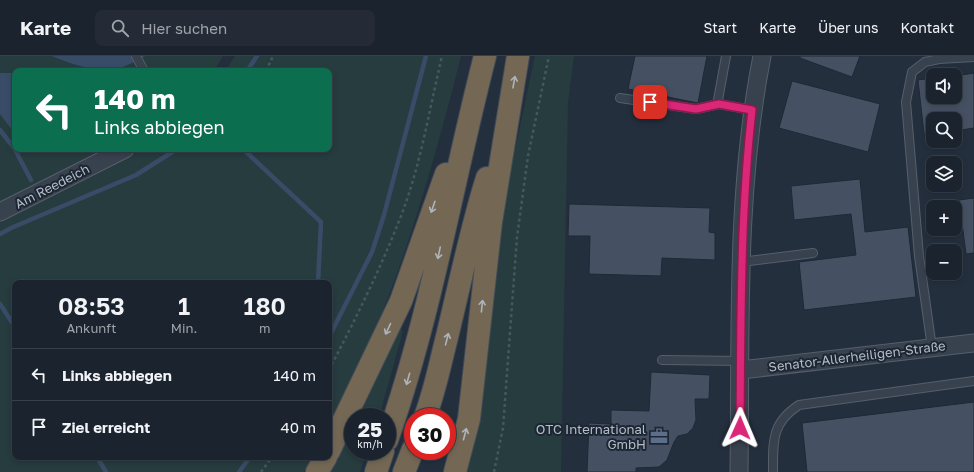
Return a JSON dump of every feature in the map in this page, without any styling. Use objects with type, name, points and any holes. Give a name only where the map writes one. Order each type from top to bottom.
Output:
[{"type":"highway","points":[[396,416],[405,391],[423,326],[472,106],[485,56]]},
{"type":"highway","points":[[455,472],[469,419],[491,222],[518,56]]},
{"type":"highway","points":[[332,445],[400,301],[434,201],[472,106]]},
{"type":"highway","points":[[428,408],[456,303],[474,219],[509,108]]},
{"type":"highway","points":[[317,472],[324,460]]},
{"type":"highway","points":[[376,472],[380,460]]},
{"type":"highway","points":[[404,472],[409,460]]},
{"type":"street","points":[[739,472],[741,262],[746,165],[752,110],[762,56]]},
{"type":"street","name":"Am Reedeich","points":[[0,212],[119,152]]},
{"type":"street","name":"Senator-Allerheiligen-Straße","points":[[741,366],[974,343]]},
{"type":"lane","points":[[719,104],[718,100],[726,56]]},
{"type":"lane","points":[[932,348],[919,256],[906,102],[912,72],[925,62],[939,59],[974,57]]},
{"type":"lane","points":[[138,59],[142,68]]},
{"type":"lane","points":[[620,98],[696,109],[719,104],[752,110]]},
{"type":"lane","points":[[741,262],[814,253]]},
{"type":"lane","points":[[662,360],[741,366]]},
{"type":"lane","points":[[773,472],[773,449],[781,420],[799,405],[974,380]]},
{"type":"path","points":[[267,68],[273,56]]},
{"type":"path","points":[[332,364],[370,287],[400,221],[414,175],[442,56]]},
{"type":"path","points":[[494,472],[503,428],[517,237],[528,156],[549,56]]},
{"type":"path","points":[[261,472],[270,460]]},
{"type":"green space","points":[[0,56],[223,56],[216,68],[12,68],[12,152],[332,152],[332,68],[227,68],[235,56],[461,56],[443,125],[413,228],[371,340],[332,420],[332,280],[12,280],[12,460],[311,460],[304,472],[0,472]]},
{"type":"green space","points":[[535,56],[574,56],[568,103],[561,472],[465,472],[486,370],[493,288],[507,188]]},
{"type":"green space","points":[[399,328],[403,331],[382,408],[363,408]]},
{"type":"green space","points":[[344,446],[344,460],[364,460],[360,472],[330,472]]},
{"type":"water","points":[[52,56],[145,56],[119,68],[87,68]]},
{"type":"water","points":[[0,73],[12,73],[12,130],[0,114]]},
{"type":"building","points":[[635,56],[707,56],[698,103],[628,89]]},
{"type":"building","points":[[800,56],[860,56],[852,77],[800,58]]},
{"type":"building","points":[[974,73],[974,128],[962,130],[962,112],[926,112],[926,134],[924,134],[918,80],[926,79],[926,104],[962,104],[962,75]]},
{"type":"building","points":[[792,81],[880,104],[868,152],[779,128]]},
{"type":"building","points":[[860,179],[865,232],[908,227],[916,297],[804,310],[799,262],[856,255],[851,214],[794,220],[791,186]]},
{"type":"building","points":[[974,198],[974,253],[966,254],[962,223],[962,200],[959,200]]},
{"type":"building","points":[[569,204],[710,208],[709,232],[715,233],[715,260],[662,258],[661,276],[589,274],[590,236],[568,236]]},
{"type":"building","points":[[651,372],[710,375],[709,399],[695,399],[696,420],[693,428],[687,434],[678,436],[667,460],[659,467],[636,468],[636,472],[587,472],[589,423],[611,424],[611,410],[649,411]]},
{"type":"building","points":[[974,402],[974,472],[807,472],[802,423]]},
{"type":"waterway","points":[[249,68],[257,56]]},
{"type":"waterway","points":[[332,331],[372,252],[384,215],[426,56]]},
{"type":"waterway","points":[[0,130],[12,145]]},
{"type":"waterway","points":[[16,152],[31,180]]},
{"type":"waterway","points":[[0,234],[136,175],[172,152]]},
{"type":"waterway","points":[[246,152],[321,222],[318,280]]},
{"type":"waterway","points":[[0,304],[12,322]]},
{"type":"waterway","points":[[99,460],[106,472]]},
{"type":"waterway","points":[[239,472],[248,460]]},
{"type":"place","name":"OTC International GmbH","points":[[659,436]]},
{"type":"route","points":[[650,102],[696,109],[719,104],[722,106],[752,110],[746,165],[741,252],[740,428]]}]
